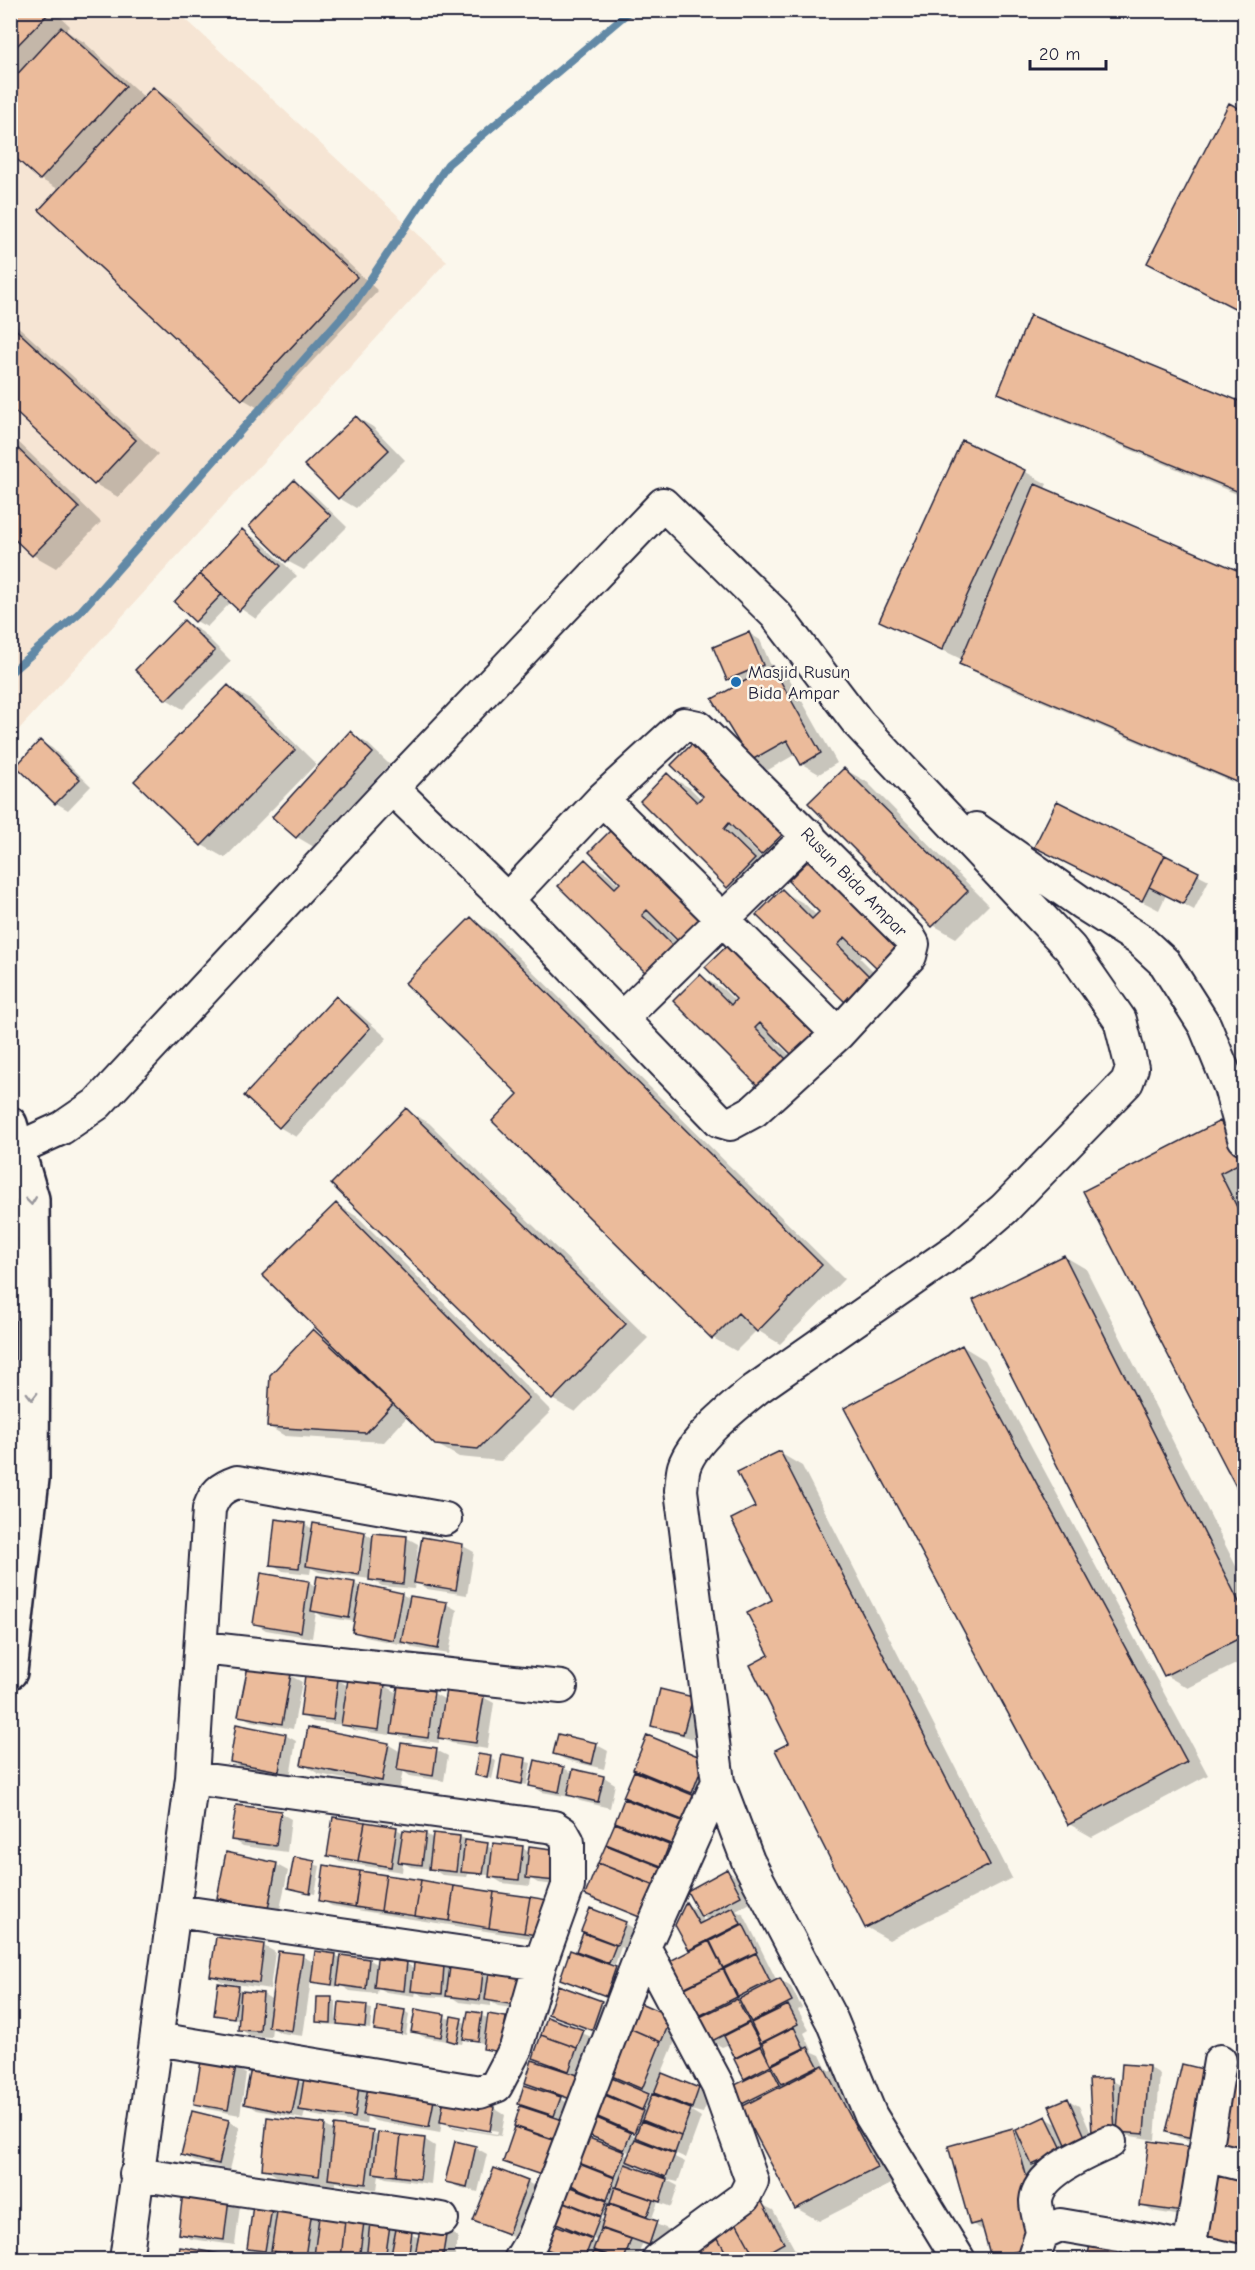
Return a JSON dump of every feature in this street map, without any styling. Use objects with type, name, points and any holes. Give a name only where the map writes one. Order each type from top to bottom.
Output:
[{"type":"main road","points":[[10,1672],[32,1479],[32,1200],[14,1136]]},
{"type":"street","points":[[14,1136],[62,1128],[97,1104],[392,788],[663,504],[776,615],[859,724],[1070,948],[1120,1020],[1132,1068],[1127,1083],[1004,1209],[961,1246],[756,1389],[729,1412],[701,1441],[684,1466],[681,1490],[718,1782],[748,1861],[832,2021],[871,2115],[959,2259]]},
{"type":"street","name":"Rusun Bida Ampar","points":[[392,788],[507,900],[720,1121],[730,1124],[754,1111],[838,1034],[910,956],[913,944],[909,937],[809,835],[698,727],[684,724],[602,799],[507,900]]},
{"type":"street","points":[[921,791],[1082,903],[1139,939],[1165,963],[1205,1026],[1230,1087],[1245,1138]]},
{"type":"street","points":[[602,799],[838,1034]]},
{"type":"street","points":[[621,1018],[809,835]]},
{"type":"street","points":[[126,2259],[136,2174],[176,1911],[192,1778],[209,1509],[215,1494],[224,1486],[237,1482],[445,1519]]},
{"type":"street","points":[[202,1648],[561,1687]]},
{"type":"street","points":[[157,2038],[480,2092],[496,2086],[516,2048],[540,1964],[568,1886],[568,1842],[563,1833],[554,1827],[192,1778]]},
{"type":"street","points":[[520,2259],[532,2240],[544,2210],[644,1947],[718,1782]]},
{"type":"street","points":[[176,1911],[540,1964]]},
{"type":"street","points":[[644,1947],[718,2086],[752,2181],[744,2197],[658,2259]]},
{"type":"street","points":[[1189,2250],[1220,2061]]},
{"type":"street","points":[[1038,2246],[1036,2201],[1041,2186],[1066,2163],[1110,2142]]},
{"type":"street","points":[[1204,2155],[1245,2165]]},
{"type":"street","points":[[136,2174],[442,2220]]},
{"type":"street","points":[[1038,2246],[1060,2225],[1154,2241],[1235,2259]]},
{"type":"shaded area","points":[[11,11],[177,11],[447,261],[11,738]]},
{"type":"building","points":[[10,10],[49,13],[10,53]]},
{"type":"building","points":[[61,27],[126,86],[40,180],[10,153],[10,82]]},
{"type":"building","points":[[153,87],[357,277],[242,400],[39,210]]},
{"type":"building","points":[[1229,103],[1244,111],[1244,313],[1147,263]]},
{"type":"building","points":[[1030,315],[1244,403],[1244,494],[998,393]]},
{"type":"building","points":[[10,324],[136,440],[94,485],[10,407]]},
{"type":"building","points":[[356,416],[389,450],[338,499],[304,465]]},
{"type":"building","points":[[962,440],[1025,470],[942,650],[879,621]]},
{"type":"building","points":[[10,441],[79,508],[32,556],[10,535]]},
{"type":"building","points":[[294,480],[331,516],[286,562],[249,526]]},
{"type":"building","points":[[1035,484],[1244,573],[1244,785],[959,664]]},
{"type":"building","points":[[242,529],[281,566],[239,611],[200,574]]},
{"type":"building","points":[[200,574],[222,594],[195,622],[174,602]]},
{"type":"building","points":[[184,620],[215,651],[166,700],[135,670]]},
{"type":"building","points":[[749,632],[763,665],[727,680],[713,647]]},
{"type":"building","points":[[772,666],[821,753],[801,765],[787,740],[750,761],[712,699]]},
{"type":"building","points":[[228,685],[295,750],[201,846],[134,781]]},
{"type":"building","points":[[350,731],[373,753],[296,838],[272,817]]},
{"type":"building","points":[[698,738],[789,828],[761,855],[729,823],[724,829],[755,859],[727,888],[640,801],[667,773],[697,802],[703,796],[671,765]]},
{"type":"building","points":[[40,740],[80,779],[55,804],[16,766]]},
{"type":"building","points":[[844,768],[968,891],[932,927],[808,803]]},
{"type":"building","points":[[1057,801],[1165,855],[1142,901],[1034,847]]},
{"type":"building","points":[[616,825],[706,914],[678,941],[647,910],[642,915],[673,946],[646,973],[558,886],[585,859],[615,888],[620,883],[589,852]]},
{"type":"building","points":[[814,855],[903,942],[877,968],[845,937],[838,945],[870,977],[845,1002],[756,915],[782,889],[812,919],[819,912],[788,881]]},
{"type":"building","points":[[1165,855],[1199,872],[1183,904],[1149,887]]},
{"type":"building","points":[[471,917],[822,1265],[757,1332],[738,1313],[712,1339],[492,1121],[518,1094],[405,983]]},
{"type":"building","points":[[732,941],[819,1028],[792,1055],[760,1023],[755,1028],[789,1062],[761,1089],[673,1001],[700,974],[731,1005],[736,999],[705,967]]},
{"type":"building","points":[[336,996],[370,1028],[279,1128],[244,1096]]},
{"type":"building","points":[[406,1108],[626,1324],[552,1400],[331,1184]]},
{"type":"building","points":[[1220,1121],[1242,1162],[1220,1173],[1244,1221],[1244,1502],[1083,1191]]},
{"type":"building","points":[[336,1203],[529,1398],[478,1449],[435,1445],[262,1275]]},
{"type":"building","points":[[1064,1255],[1244,1612],[1244,1636],[1164,1676],[973,1300]]},
{"type":"building","points":[[313,1329],[393,1404],[366,1433],[267,1427],[270,1375]]},
{"type":"building","points":[[962,1345],[1187,1762],[1068,1825],[844,1408]]},
{"type":"building","points":[[780,1451],[990,1865],[865,1928],[775,1750],[789,1743],[750,1665],[769,1655],[747,1613],[772,1600],[731,1519],[755,1507],[737,1472]]},
{"type":"building","points":[[275,1519],[305,1523],[299,1568],[270,1565]]},
{"type":"building","points":[[313,1523],[365,1532],[359,1575],[306,1566]]},
{"type":"building","points":[[373,1533],[407,1536],[403,1584],[369,1580]]},
{"type":"building","points":[[422,1537],[463,1544],[456,1590],[414,1583]]},
{"type":"building","points":[[261,1573],[309,1581],[301,1632],[253,1624]]},
{"type":"building","points":[[317,1576],[355,1582],[349,1618],[311,1611]]},
{"type":"building","points":[[361,1584],[402,1593],[393,1640],[352,1632]]},
{"type":"building","points":[[410,1596],[447,1602],[438,1649],[401,1642]]},
{"type":"building","points":[[248,1666],[291,1674],[282,1724],[238,1716]]},
{"type":"building","points":[[305,1675],[338,1679],[333,1720],[300,1716]]},
{"type":"building","points":[[348,1679],[385,1684],[379,1730],[341,1725]]},
{"type":"building","points":[[398,1686],[434,1691],[428,1738],[391,1733]]},
{"type":"building","points":[[660,1689],[693,1697],[683,1734],[651,1726]]},
{"type":"building","points":[[446,1690],[484,1696],[476,1743],[438,1738]]},
{"type":"building","points":[[236,1724],[286,1734],[279,1771],[230,1762]]},
{"type":"building","points":[[308,1727],[389,1743],[382,1781],[301,1765]]},
{"type":"building","points":[[558,1734],[597,1743],[592,1764],[553,1754]]},
{"type":"building","points":[[647,1735],[705,1759],[692,1793],[633,1769]]},
{"type":"building","points":[[401,1743],[437,1748],[433,1776],[397,1770]]},
{"type":"building","points":[[478,1754],[491,1756],[487,1778],[474,1775]]},
{"type":"building","points":[[502,1754],[526,1758],[522,1784],[498,1779]]},
{"type":"building","points":[[535,1760],[564,1767],[559,1792],[529,1786]]},
{"type":"building","points":[[573,1769],[604,1776],[598,1802],[567,1795]]},
{"type":"building","points":[[634,1771],[695,1796],[685,1821],[623,1797]]},
{"type":"building","points":[[624,1799],[682,1821],[673,1845],[615,1822]]},
{"type":"building","points":[[236,1805],[281,1811],[276,1846],[231,1840]]},
{"type":"building","points":[[333,1817],[365,1822],[358,1861],[327,1856]]},
{"type":"building","points":[[365,1822],[397,1827],[391,1867],[358,1861]]},
{"type":"building","points":[[615,1823],[669,1845],[661,1866],[606,1844]]},
{"type":"building","points":[[403,1830],[426,1833],[422,1865],[398,1862]]},
{"type":"building","points":[[433,1833],[460,1836],[456,1872],[429,1869]]},
{"type":"building","points":[[465,1840],[488,1843],[483,1874],[461,1872]]},
{"type":"building","points":[[493,1843],[523,1846],[519,1880],[489,1877]]},
{"type":"building","points":[[606,1845],[664,1868],[657,1886],[598,1863]]},
{"type":"building","points":[[529,1846],[560,1850],[556,1881],[526,1878]]},
{"type":"building","points":[[226,1852],[277,1863],[268,1909],[217,1898]]},
{"type":"building","points":[[294,1857],[315,1861],[310,1893],[288,1888]]},
{"type":"building","points":[[598,1863],[655,1886],[642,1918],[585,1895]]},
{"type":"building","points":[[324,1865],[360,1871],[355,1907],[319,1901]]},
{"type":"building","points":[[727,1869],[741,1896],[701,1917],[687,1891]]},
{"type":"building","points":[[360,1871],[386,1875],[381,1911],[355,1907]]},
{"type":"building","points":[[386,1875],[421,1880],[415,1916],[381,1911]]},
{"type":"building","points":[[421,1880],[454,1886],[449,1921],[415,1916]]},
{"type":"building","points":[[454,1886],[494,1892],[489,1928],[449,1921]]},
{"type":"building","points":[[494,1892],[530,1897],[524,1933],[489,1928]]},
{"type":"building","points":[[530,1897],[548,1900],[543,1936],[524,1933]]},
{"type":"building","points":[[686,1902],[699,1924],[733,1907],[741,1924],[689,1950],[675,1925]]},
{"type":"building","points":[[590,1908],[626,1922],[617,1945],[581,1931]]},
{"type":"building","points":[[743,1924],[757,1952],[723,1968],[710,1941]]},
{"type":"building","points":[[583,1933],[616,1945],[609,1963],[576,1951]]},
{"type":"building","points":[[216,1937],[264,1944],[259,1983],[210,1976]]},
{"type":"building","points":[[709,1941],[723,1969],[681,1989],[668,1962]]},
{"type":"building","points":[[570,1950],[616,1967],[606,1996],[560,1979]]},
{"type":"building","points":[[278,1951],[303,1954],[292,2031],[268,2027]]},
{"type":"building","points":[[315,1951],[336,1954],[332,1985],[311,1982]]},
{"type":"building","points":[[756,1953],[770,1981],[738,1997],[724,1969]]},
{"type":"building","points":[[341,1955],[369,1959],[366,1989],[337,1985]]},
{"type":"building","points":[[377,1959],[407,1962],[404,1991],[374,1987]]},
{"type":"building","points":[[414,1963],[444,1966],[442,1994],[411,1991]]},
{"type":"building","points":[[450,1967],[483,1972],[480,2000],[446,1996]]},
{"type":"building","points":[[723,1969],[737,1997],[695,2018],[681,1990]]},
{"type":"building","points":[[489,1972],[519,1976],[515,2005],[485,2000]]},
{"type":"building","points":[[780,1978],[792,2001],[751,2022],[739,1999]]},
{"type":"building","points":[[218,1983],[239,1986],[234,2018],[214,2015]]},
{"type":"building","points":[[558,1985],[602,2001],[592,2030],[548,2014]]},
{"type":"building","points":[[241,1991],[263,1993],[260,2031],[238,2030]]},
{"type":"building","points":[[317,1997],[332,1997],[331,2023],[316,2022]]},
{"type":"building","points":[[737,1999],[749,2022],[710,2042],[698,2018]]},
{"type":"building","points":[[339,2002],[367,2005],[365,2027],[337,2024]]},
{"type":"building","points":[[638,2002],[672,2017],[661,2042],[627,2027]]},
{"type":"building","points":[[788,2005],[798,2024],[761,2043],[751,2023]]},
{"type":"building","points":[[377,2006],[405,2010],[401,2034],[374,2030]]},
{"type":"building","points":[[415,2009],[445,2014],[441,2037],[411,2032]]},
{"type":"building","points":[[468,2011],[482,2013],[478,2041],[463,2039]]},
{"type":"building","points":[[488,2014],[506,2017],[501,2052],[483,2049]]},
{"type":"building","points":[[451,2016],[462,2018],[457,2043],[447,2040]]},
{"type":"building","points":[[547,2017],[584,2030],[577,2048],[541,2035]]},
{"type":"building","points":[[749,2023],[761,2045],[735,2058],[724,2036]]},
{"type":"building","points":[[627,2027],[661,2042],[642,2089],[607,2074]]},
{"type":"building","points":[[794,2027],[804,2048],[771,2064],[762,2043]]},
{"type":"building","points":[[541,2035],[577,2048],[569,2071],[533,2058]]},
{"type":"building","points":[[761,2046],[771,2065],[744,2079],[734,2059]]},
{"type":"building","points":[[808,2047],[818,2066],[782,2084],[772,2065]]},
{"type":"building","points":[[532,2060],[581,2076],[574,2100],[525,2083]]},
{"type":"building","points":[[1237,2060],[1244,2062],[1244,2149],[1217,2142]]},
{"type":"building","points":[[201,2061],[236,2066],[228,2110],[194,2104]]},
{"type":"building","points":[[1122,2064],[1149,2066],[1144,2134],[1117,2132]]},
{"type":"building","points":[[1182,2064],[1207,2070],[1192,2138],[1166,2132]]},
{"type":"building","points":[[823,2065],[877,2167],[795,2209],[741,2107]]},
{"type":"building","points":[[771,2067],[780,2085],[738,2106],[729,2088]]},
{"type":"building","points":[[251,2068],[299,2078],[292,2114],[244,2104]]},
{"type":"building","points":[[662,2073],[699,2088],[692,2108],[654,2093]]},
{"type":"building","points":[[607,2076],[649,2094],[642,2110],[601,2092]]},
{"type":"building","points":[[304,2078],[359,2086],[355,2118],[299,2110]]},
{"type":"building","points":[[1112,2078],[1115,2132],[1092,2134],[1089,2079]]},
{"type":"building","points":[[524,2085],[561,2097],[554,2116],[518,2104]]},
{"type":"building","points":[[368,2087],[434,2100],[429,2127],[363,2115]]},
{"type":"building","points":[[600,2093],[643,2111],[634,2133],[591,2114]]},
{"type":"building","points":[[652,2094],[691,2109],[681,2136],[642,2120]]},
{"type":"building","points":[[444,2098],[494,2107],[490,2131],[440,2122]]},
{"type":"building","points":[[1068,2098],[1087,2141],[1068,2149],[1049,2106]]},
{"type":"building","points":[[520,2106],[566,2121],[559,2141],[514,2126]]},
{"type":"building","points":[[192,2111],[229,2120],[219,2164],[181,2155]]},
{"type":"building","points":[[592,2116],[631,2133],[624,2150],[584,2133]]},
{"type":"building","points":[[1046,2116],[1063,2151],[1032,2165],[1016,2130]]},
{"type":"building","points":[[267,2117],[325,2124],[319,2176],[262,2169]]},
{"type":"building","points":[[641,2121],[681,2136],[675,2153],[635,2137]]},
{"type":"building","points":[[334,2125],[373,2130],[366,2184],[328,2179]]},
{"type":"building","points":[[515,2127],[562,2143],[550,2178],[503,2162]]},
{"type":"building","points":[[1013,2128],[1032,2196],[1020,2199],[1034,2247],[991,2258],[981,2222],[970,2225],[948,2146]]},
{"type":"building","points":[[378,2132],[401,2135],[396,2176],[373,2173]]},
{"type":"building","points":[[401,2135],[425,2138],[420,2179],[396,2176]]},
{"type":"building","points":[[584,2136],[625,2152],[615,2177],[574,2161]]},
{"type":"building","points":[[635,2139],[675,2154],[666,2177],[626,2161]]},
{"type":"building","points":[[455,2141],[476,2146],[467,2187],[445,2182]]},
{"type":"building","points":[[1149,2141],[1192,2147],[1183,2212],[1140,2206]]},
{"type":"building","points":[[574,2162],[615,2178],[607,2200],[566,2183]]},
{"type":"building","points":[[625,2164],[667,2179],[660,2202],[617,2187]]},
{"type":"building","points":[[494,2168],[528,2181],[508,2234],[473,2221]]},
{"type":"building","points":[[1212,2169],[1244,2174],[1244,2246],[1202,2240]]},
{"type":"building","points":[[566,2185],[607,2201],[601,2216],[560,2200]]},
{"type":"building","points":[[615,2187],[653,2200],[647,2216],[610,2203]]},
{"type":"building","points":[[183,2192],[229,2198],[224,2240],[178,2234]]},
{"type":"building","points":[[562,2201],[600,2217],[592,2238],[554,2222]]},
{"type":"building","points":[[762,2202],[784,2243],[756,2259],[733,2217]]},
{"type":"building","points":[[608,2204],[657,2221],[649,2245],[601,2228]]},
{"type":"building","points":[[253,2205],[272,2208],[265,2251],[247,2249]]},
{"type":"building","points":[[278,2205],[312,2211],[305,2257],[271,2251]]},
{"type":"building","points":[[319,2217],[345,2220],[341,2259],[314,2256]]},
{"type":"building","points":[[733,2217],[755,2260],[730,2260],[713,2229]]},
{"type":"building","points":[[345,2220],[364,2222],[359,2260],[341,2259]]},
{"type":"building","points":[[370,2222],[390,2225],[385,2260],[366,2260]]},
{"type":"building","points":[[421,2224],[447,2229],[442,2260],[414,2260]]},
{"type":"building","points":[[553,2224],[592,2239],[584,2260],[574,2260],[544,2248]]},
{"type":"building","points":[[396,2229],[412,2232],[408,2260],[390,2260]]},
{"type":"building","points":[[601,2229],[631,2239],[624,2260],[593,2250]]},
{"type":"building","points":[[713,2229],[730,2260],[699,2260],[689,2242]]},
{"type":"building","points":[[1091,2239],[1160,2254],[1159,2260],[1087,2260]]},
{"type":"building","points":[[180,2247],[210,2252],[209,2260],[178,2260]]},
{"type":"building","points":[[547,2251],[558,2260],[540,2260]]},
{"type":"building","points":[[594,2251],[619,2260],[591,2260]]},
{"type":"building","points":[[210,2252],[230,2256],[229,2260],[209,2260]]},
{"type":"building","points":[[230,2256],[251,2260],[229,2260]]},
{"type":"waterway","points":[[10,673],[79,613],[355,302],[448,164],[631,10]]},
{"type":"place","name":"Masjid Rusun Bida Ampar","points":[[736,682]]}]
